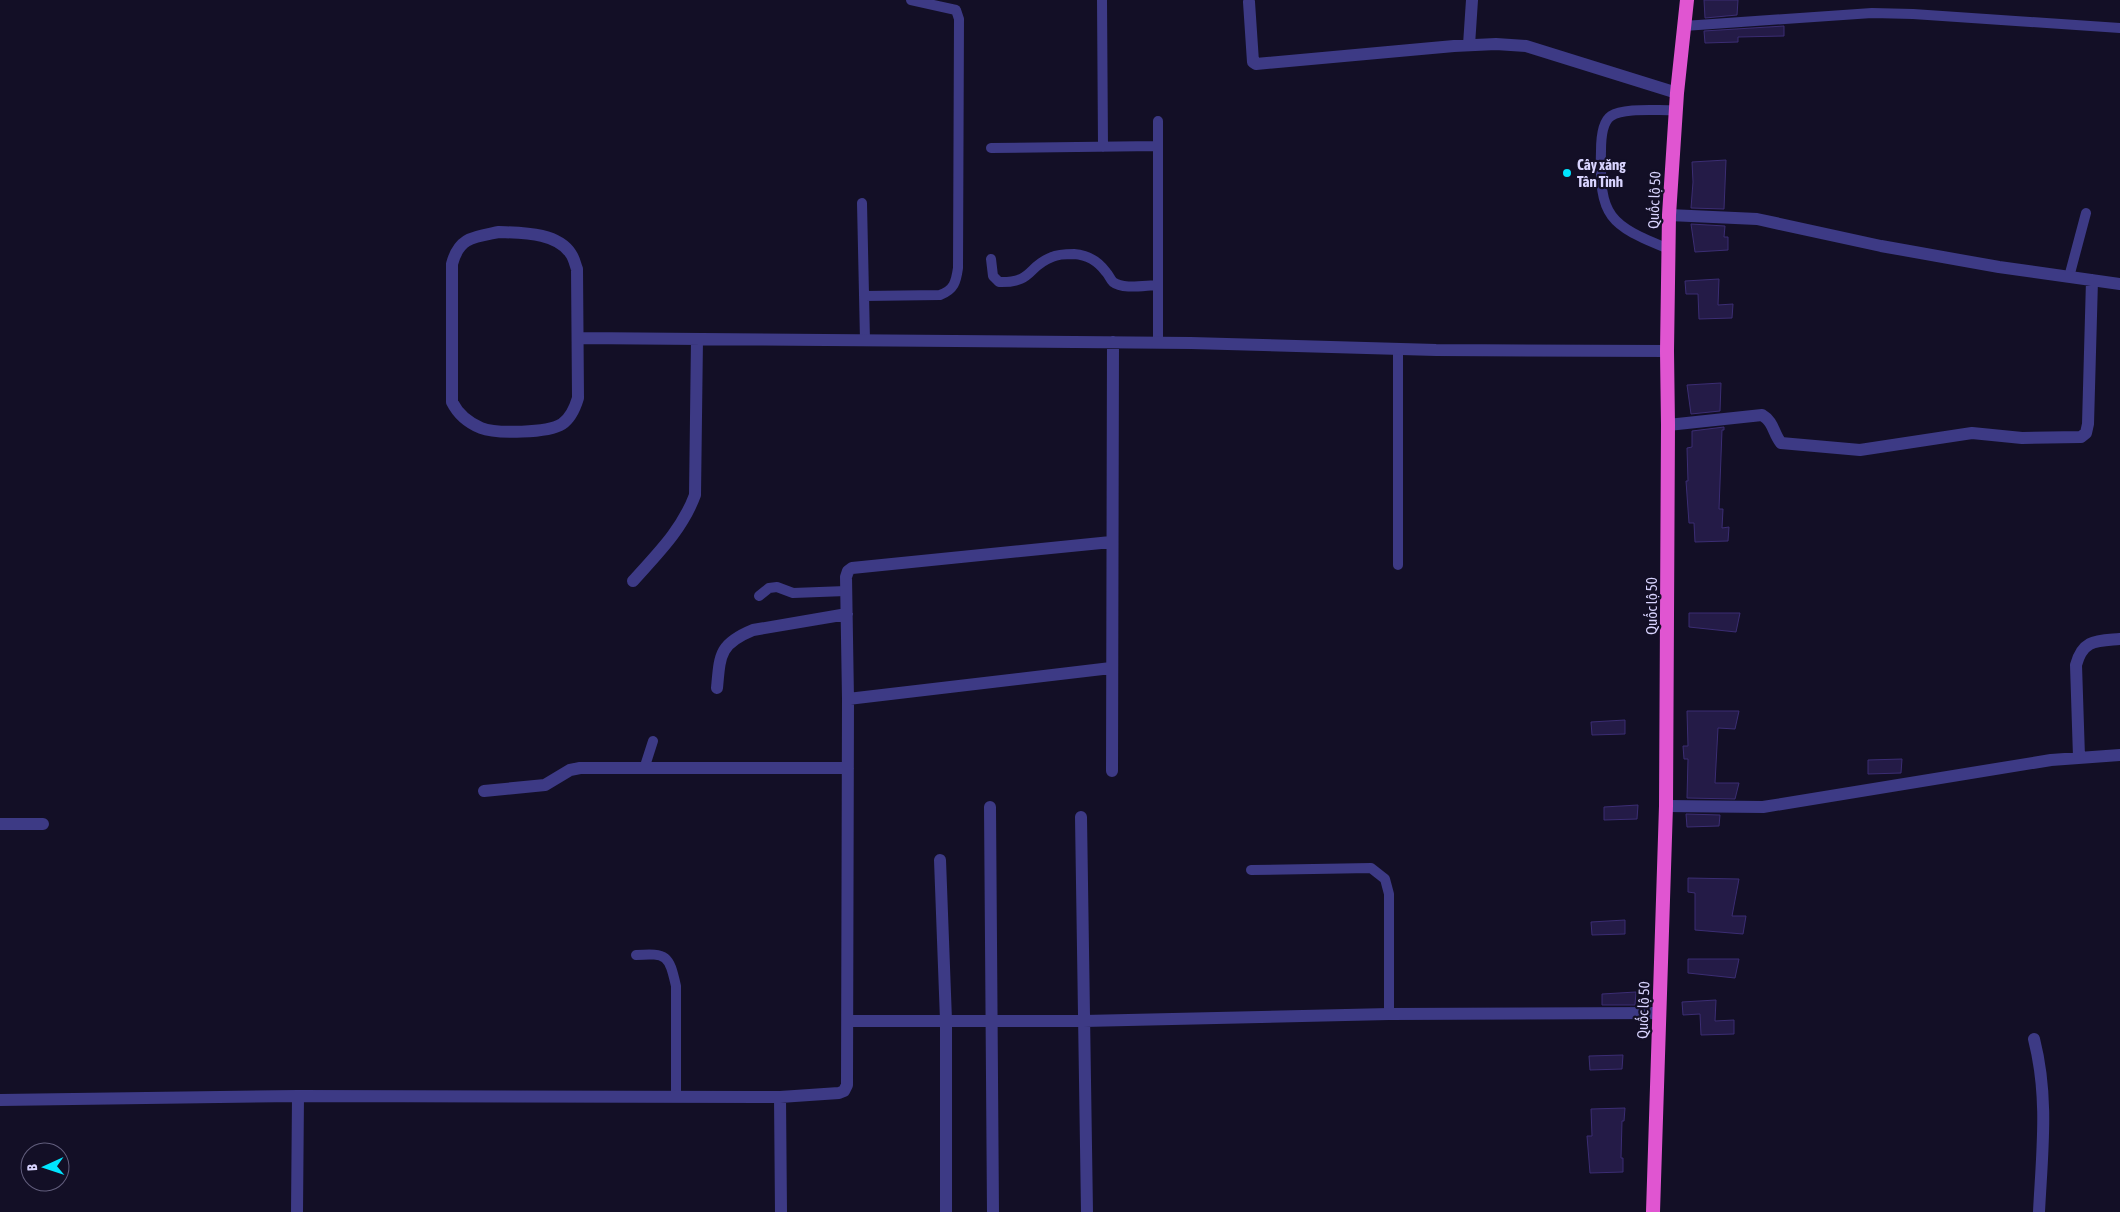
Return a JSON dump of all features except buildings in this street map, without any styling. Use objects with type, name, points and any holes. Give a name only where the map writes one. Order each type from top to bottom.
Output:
[{"type":"highway","name":"Quốc lộ 50","points":[[1653,1212],[1666,806],[1669,249],[1677,93],[1687,0]]},
{"type":"street","points":[[1469,45],[1472,0]]},
{"type":"street","points":[[1249,2],[1253,62],[1256,64],[1469,45],[1526,46],[1677,93]]},
{"type":"street","points":[[1670,215],[1756,219],[1881,246],[1999,267],[2120,284]]},
{"type":"street","points":[[499,232],[535,234],[557,242],[571,253],[577,269],[578,338],[578,398],[574,411],[561,424],[543,430],[493,431],[480,428],[456,412],[452,402],[452,264],[455,250],[462,243],[476,236],[499,232]]},
{"type":"street","points":[[1668,425],[1762,415],[1768,418],[1773,425],[1781,442],[1860,450],[1972,433],[2022,438],[2081,437],[2086,433],[2088,424],[2092,280]]},
{"type":"street","points":[[578,338],[1158,342],[1398,350],[1667,351]]},
{"type":"street","points":[[632,581],[670,541],[689,512],[695,495],[697,339]]},
{"type":"street","points":[[1112,342],[1112,771]]},
{"type":"street","points":[[0,1100],[298,1096],[780,1097],[839,1093],[844,1091],[848,1085],[849,1021],[846,614],[846,577],[848,571],[852,568],[1111,542]]},
{"type":"street","points":[[717,688],[722,653],[728,644],[742,635],[753,630],[846,614]]},
{"type":"street","points":[[2079,757],[2076,665],[2079,653],[2092,641],[2120,639]]},
{"type":"street","points":[[848,699],[1111,668]]},
{"type":"street","points":[[1666,806],[1763,807],[2079,757],[2120,755]]},
{"type":"street","points":[[484,790],[545,784],[570,770],[580,768],[848,768]]},
{"type":"street","points":[[990,807],[993,1212]]},
{"type":"street","points":[[1081,817],[1087,1212]]},
{"type":"street","points":[[0,824],[43,824]]},
{"type":"street","points":[[940,860],[946,1020],[946,1212]]},
{"type":"street","points":[[849,1021],[1084,1021],[1389,1014],[1660,1013]]},
{"type":"street","points":[[2034,1039],[2044,1092],[2044,1124],[2038,1212]]},
{"type":"street","points":[[297,1212],[298,1096]]},
{"type":"street","points":[[780,1097],[781,1212]]},
{"type":"lane","points":[[864,296],[940,295],[948,292],[956,284],[958,268],[959,19],[956,10],[911,0]]},
{"type":"lane","points":[[1102,0],[1103,147]]},
{"type":"lane","points":[[1684,26],[1872,13],[2120,28]]},
{"type":"lane","points":[[1669,249],[1635,235],[1620,225],[1610,213],[1602,198],[1601,146],[1606,120],[1613,114],[1627,111],[1676,110]]},
{"type":"lane","points":[[1158,121],[1158,342]]},
{"type":"lane","points":[[992,148],[1158,146]]},
{"type":"lane","points":[[862,203],[865,340]]},
{"type":"lane","points":[[2069,277],[2086,213]]},
{"type":"lane","points":[[991,259],[993,276],[999,282],[1020,281],[1043,261],[1053,256],[1066,254],[1090,257],[1099,264],[1113,282],[1122,285],[1158,285]]},
{"type":"lane","points":[[1398,350],[1398,565]]},
{"type":"lane","points":[[759,596],[769,588],[776,587],[793,593],[846,590]]},
{"type":"lane","points":[[644,769],[654,741]]},
{"type":"lane","points":[[1251,870],[1371,868],[1386,879],[1389,894],[1389,1014]]},
{"type":"lane","points":[[636,955],[660,954],[668,960],[673,971],[676,986],[676,1097]]},
{"type":"place","name":"Cây xăng Tân Tỉnh","points":[[1567,173]]}]
